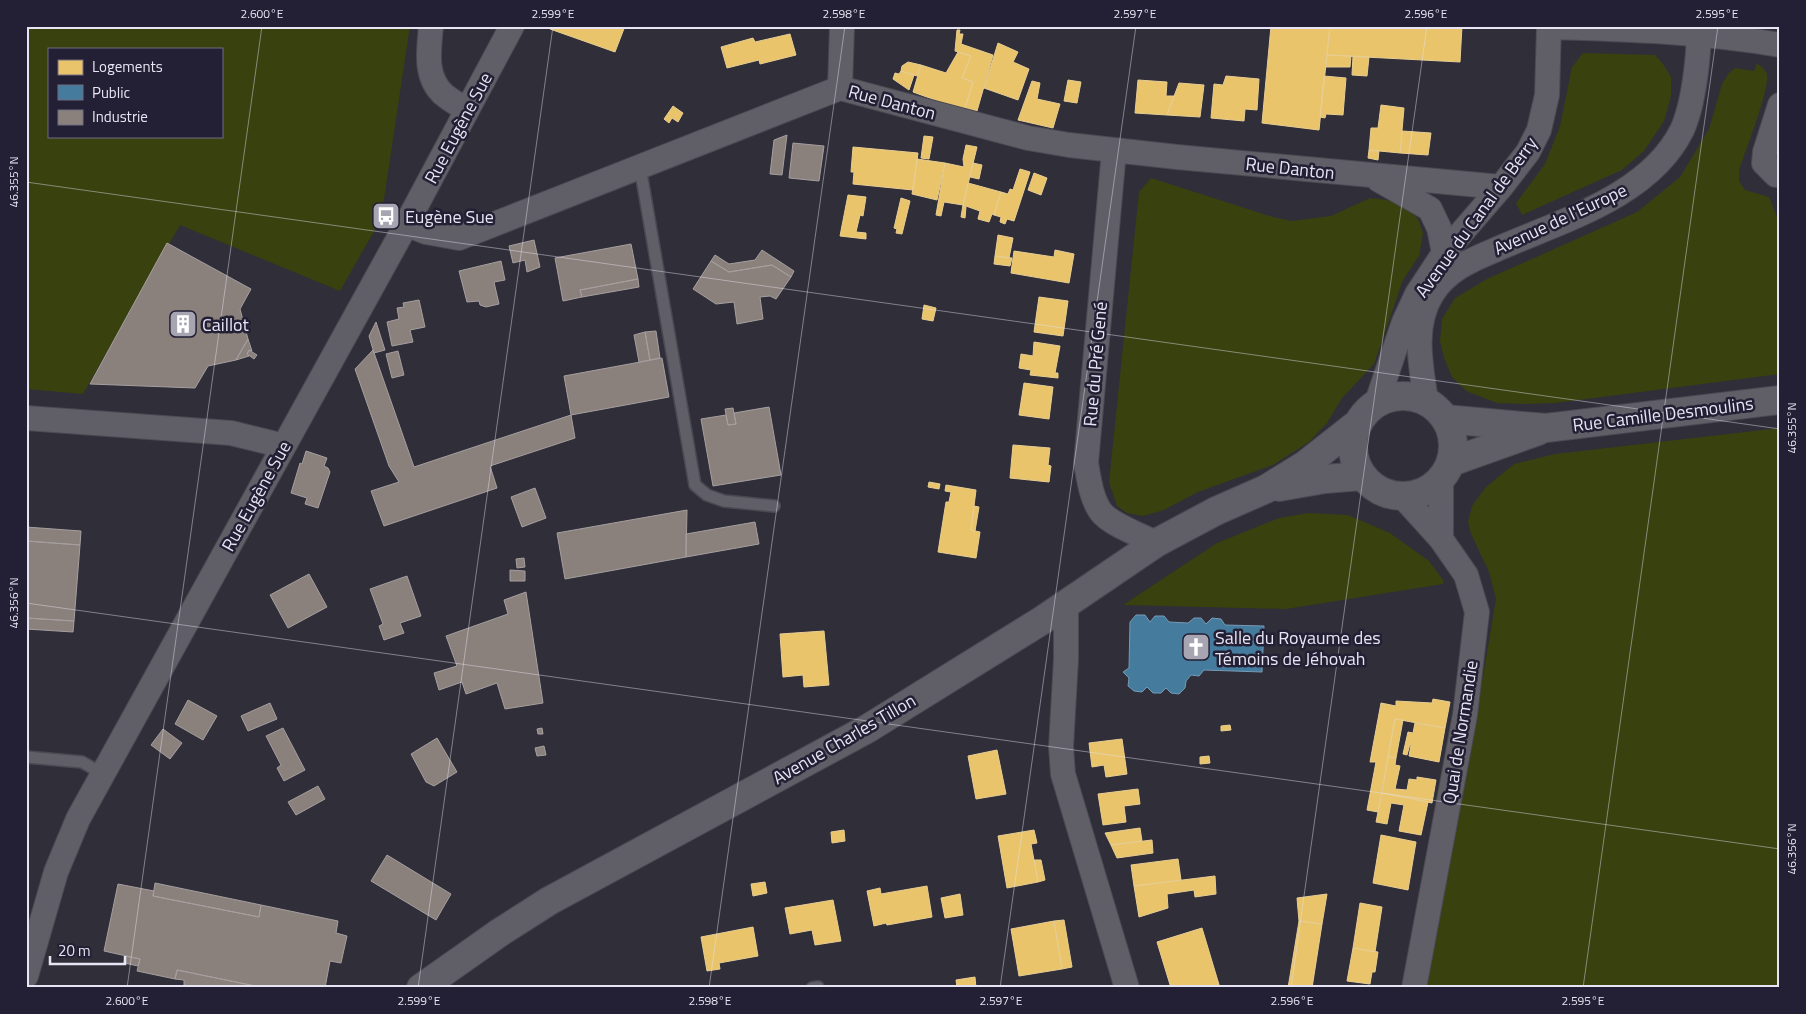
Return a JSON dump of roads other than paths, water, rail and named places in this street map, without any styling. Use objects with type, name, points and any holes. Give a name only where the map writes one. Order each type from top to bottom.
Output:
[{"type":"street","points":[[431,26],[430,76],[443,94],[467,110]]},
{"type":"street","name":"Rue Eugène Sue","points":[[26,976],[56,872],[78,819],[406,224],[512,26]]},
{"type":"street","points":[[840,88],[842,26]]},
{"type":"street","points":[[1549,26],[1699,30],[1780,45]]},
{"type":"street","name":"Avenue du Canal de Berry","points":[[1377,402],[1404,322],[1417,294],[1444,253],[1502,187],[1528,152],[1539,130],[1547,95],[1549,26]]},
{"type":"street","name":"Avenue de l'Europe","points":[[1436,410],[1420,360],[1419,334],[1424,310],[1431,294],[1446,275],[1470,261],[1627,190],[1663,159],[1682,130],[1691,104],[1699,30]]},
{"type":"street","name":"Rue Danton","points":[[406,224],[426,232],[459,238],[840,88],[1028,138],[1114,151],[1502,187]]},
{"type":"street","points":[[1776,175],[1764,163],[1764,158],[1780,105]]},
{"type":"street","name":"Rue du Pré Gené","points":[[1114,151],[1086,463],[1090,486],[1102,512],[1122,527],[1156,543]]},
{"type":"street","name":"Rue Danton","points":[[1373,176],[1430,209],[1439,228],[1444,253]]},
{"type":"street","points":[[1441,539],[1446,470],[1454,448],[1452,432],[1436,410],[1410,396],[1393,396],[1377,402],[1365,412],[1357,424],[1353,437],[1352,451],[1355,464],[1370,485],[1380,492],[1403,497],[1418,495],[1431,488],[1446,470]]},
{"type":"street","name":"Rue Camille Desmoulins","points":[[1446,470],[1546,428],[1780,400]]},
{"type":"street","name":"Rue Camille Desmoulins","points":[[1436,410],[1546,428]]},
{"type":"street","points":[[26,418],[231,433],[284,446]]},
{"type":"street","name":"Avenue Charles Tillon","points":[[421,988],[499,932],[549,901],[867,729],[1066,604],[1156,543],[1216,511],[1266,489],[1305,464],[1357,424]]},
{"type":"street","name":"Avenue Charles Tillon","points":[[1266,489],[1325,479],[1362,476]]},
{"type":"street","name":"Quai de Normandie","points":[[1403,497],[1441,539],[1466,575],[1477,612],[1464,721],[1414,988]]},
{"type":"street","points":[[1066,604],[1066,659],[1061,747],[1063,774],[1127,988]]},
{"type":"lane","points":[[640,167],[695,485],[707,495],[724,501],[774,506]]},
{"type":"lane","points":[[26,757],[82,762],[103,774]]},
{"type":"place","name":"Eugène Sue","points":[[386,216]]},
{"type":"place","name":"Caillot","points":[[183,324]]},
{"type":"place","name":"Salle du Royaume des Témoins de Jéhovah","points":[[1196,647]]}]
